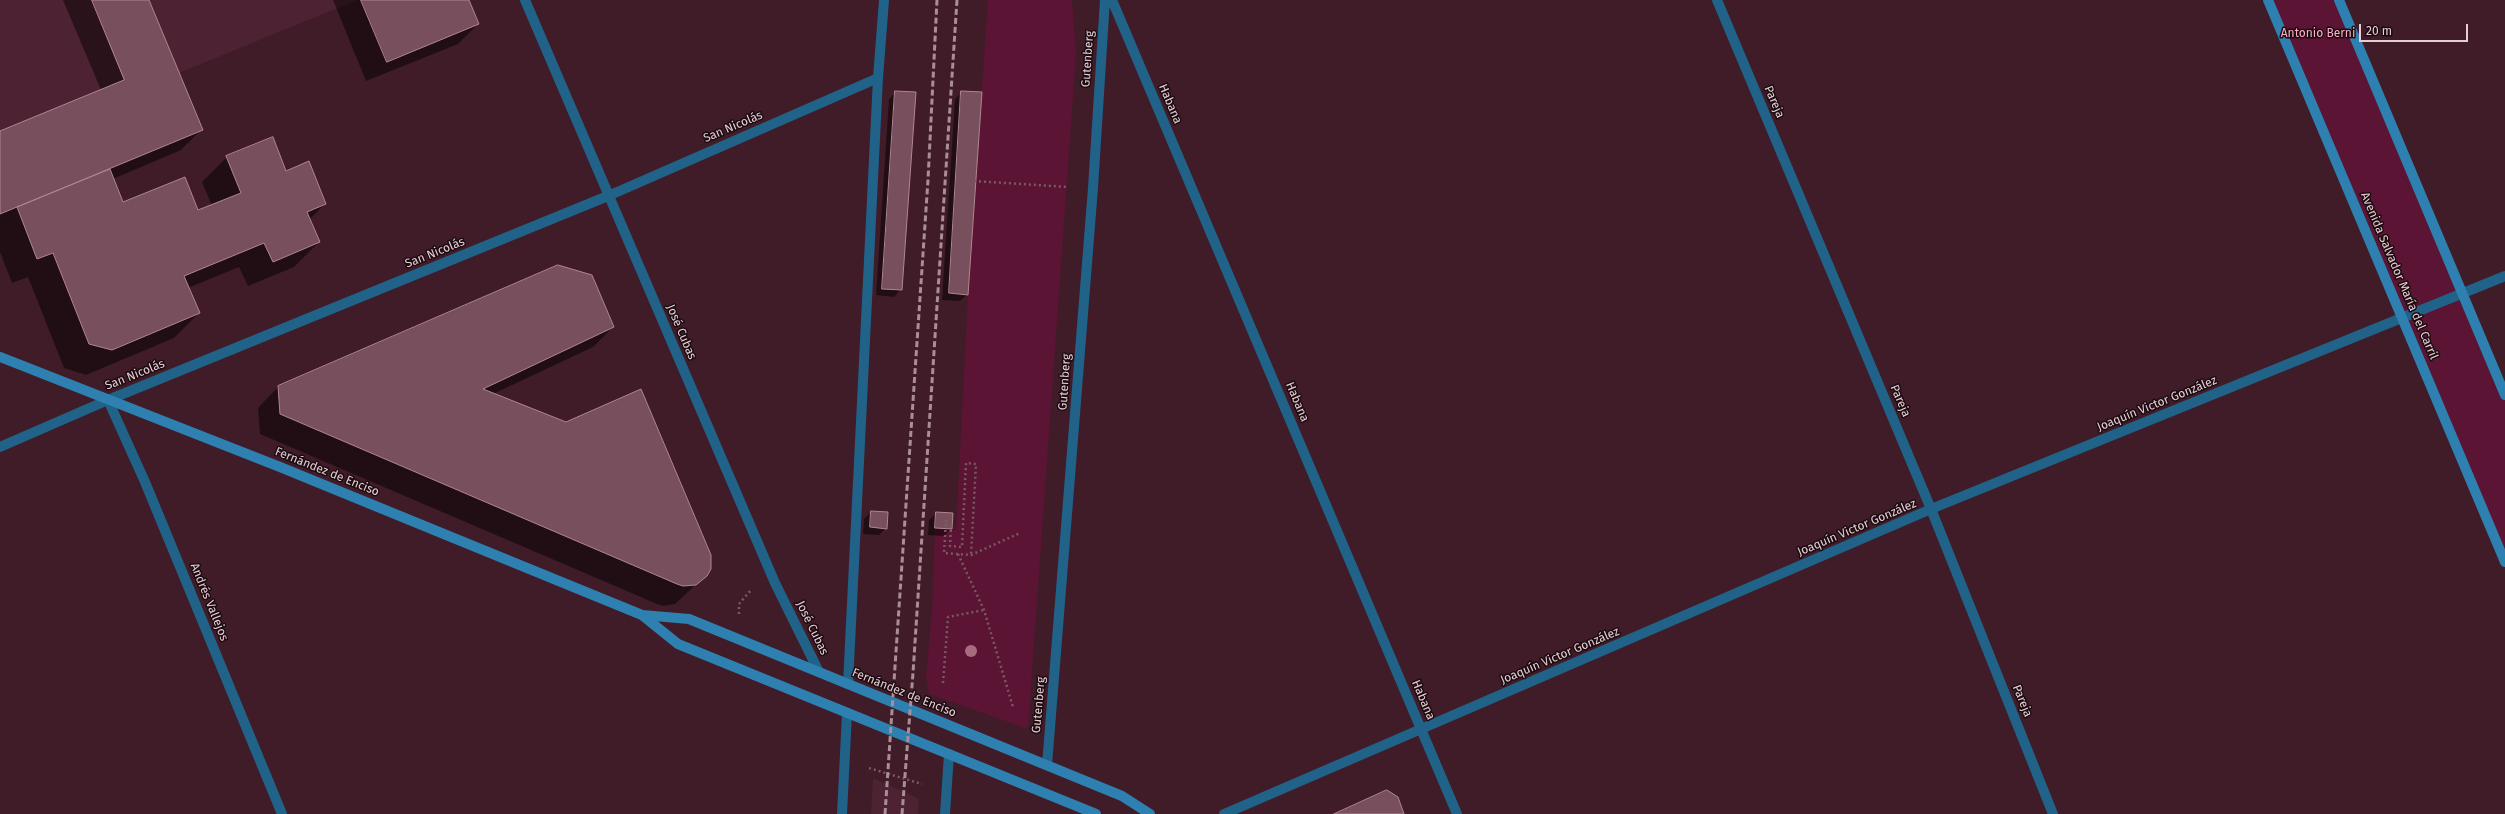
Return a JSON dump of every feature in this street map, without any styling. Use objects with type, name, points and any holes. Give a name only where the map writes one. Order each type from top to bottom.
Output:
[{"type":"street","name":"José Cubas","points":[[525,0],[775,583],[819,672]]},
{"type":"street","points":[[848,684],[878,78],[884,0]]},
{"type":"street","name":"Gutenberg","points":[[1047,765],[1093,188],[1105,0]]},
{"type":"street","name":"Habana","points":[[1112,0],[1457,814]]},
{"type":"street","name":"Pareja","points":[[1717,0],[1932,510],[2053,814]]},
{"type":"street","name":"Avenida Salvador María del Carril","points":[[2268,0],[2404,319],[2505,562]]},
{"type":"street","points":[[2339,0],[2461,294],[2505,395]]},
{"type":"street","name":"San Nicolás","points":[[0,447],[108,400],[608,196],[878,78]]},
{"type":"street","name":"Joaquín Victor González","points":[[1224,814],[1932,510],[2404,319],[2505,276]]},
{"type":"street","name":"Fernández de Enciso","points":[[0,357],[280,467],[642,615],[678,644],[1096,814]]},
{"type":"street","name":"Andrés Vallejos","points":[[108,400],[145,482],[282,814]]},
{"type":"street","name":"Fernández de Enciso","points":[[642,615],[689,619],[1122,796],[1150,814]]},
{"type":"street","points":[[842,814],[847,713]]},
{"type":"street","points":[[946,814],[949,754]]},
{"type":"path","points":[[974,181],[1068,187]]},
{"type":"path","points":[[946,525],[951,525],[950,546],[962,547],[966,463],[976,464],[971,555]]},
{"type":"path","points":[[946,520],[944,553],[971,555],[1020,533]]},
{"type":"path","points":[[958,554],[984,610],[1012,707]]},
{"type":"path","points":[[943,683],[948,617],[984,610]]},
{"type":"path","points":[[869,768],[925,785]]},
{"type":"shaded area","points":[[0,0],[357,0],[179,73],[203,130],[0,214]]},
{"type":"shaded area","points":[[873,778],[919,799],[918,814],[871,814]]},
{"type":"green space","points":[[988,0],[1072,0],[1076,54],[1028,729],[929,694],[926,677],[932,610],[935,528],[956,530],[968,295]]},
{"type":"green space","name":"Antonio Berni","points":[[2268,0],[2339,0],[2505,395],[2505,562]]},
{"type":"building","points":[[92,0],[149,0],[203,130],[0,214],[0,131],[124,80]]},
{"type":"building","points":[[361,0],[469,0],[479,24],[387,62]]},
{"type":"building","points":[[895,91],[916,92],[902,290],[882,289]]},
{"type":"building","points":[[961,91],[982,92],[968,295],[949,293]]},
{"type":"building","points":[[273,137],[286,171],[309,161],[326,204],[307,212],[320,242],[273,262],[264,243],[184,276],[200,313],[112,350],[89,344],[53,253],[37,259],[17,207],[110,169],[123,202],[185,177],[198,210],[241,193],[226,156]]},
{"type":"building","points":[[558,265],[592,275],[614,327],[483,389],[566,422],[641,389],[711,555],[711,569],[707,576],[696,585],[683,586],[677,584],[280,414],[278,386]]},
{"type":"building","points":[[871,511],[888,512],[887,529],[870,527]]},
{"type":"building","points":[[936,512],[953,513],[952,529],[935,528]]},
{"type":"building","points":[[1387,790],[1398,797],[1404,814],[1334,814]]},
{"type":"railway","points":[[885,814],[928,180],[937,0]]},
{"type":"railway","points":[[902,814],[913,673],[957,0]]}]
